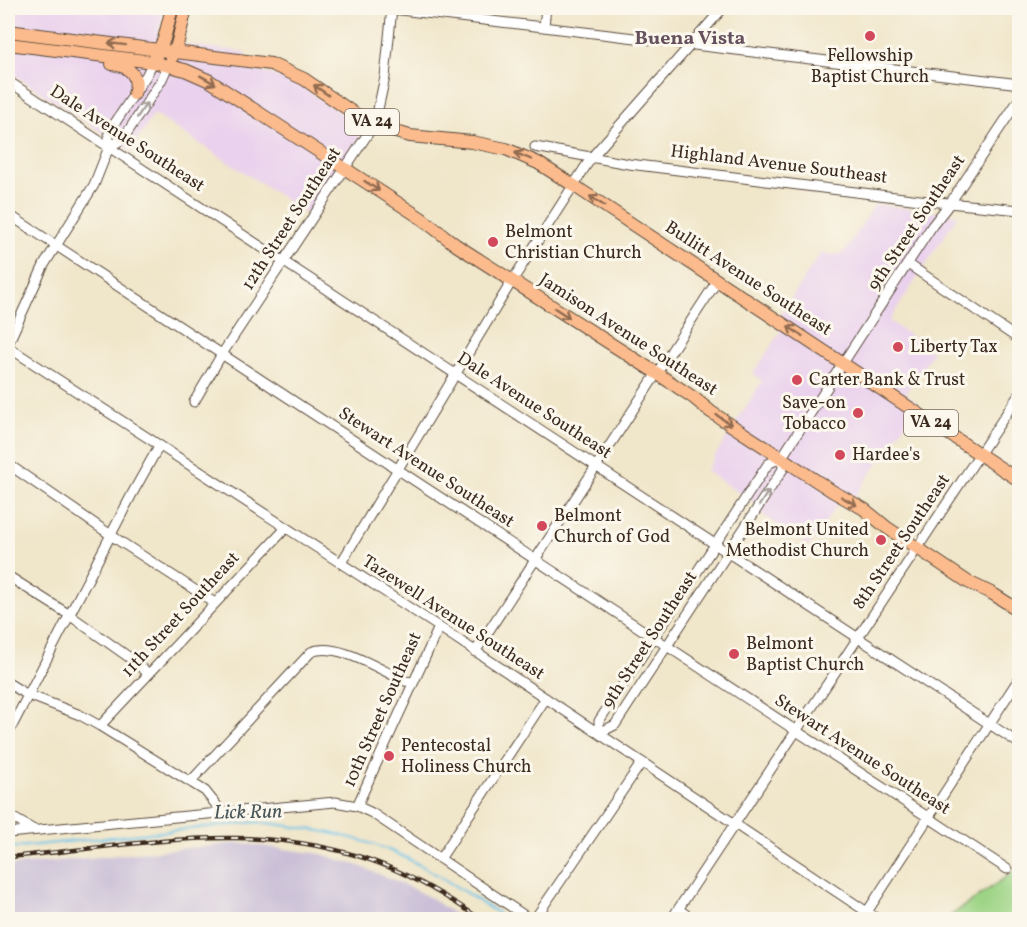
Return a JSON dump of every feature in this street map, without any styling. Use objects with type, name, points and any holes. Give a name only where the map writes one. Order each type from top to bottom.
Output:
[{"type":"main road","points":[[153,62],[164,39],[172,8]]},
{"type":"main road","points":[[168,66],[175,51],[186,8]]},
{"type":"main road","name":"VA 24","points":[[8,31],[175,51]]},
{"type":"main road","name":"Jamison Avenue Southeast","points":[[8,44],[153,62],[198,75],[210,81],[658,374],[832,492],[864,509],[968,582],[993,594],[1020,612]]},
{"type":"main road","name":"Bullitt Avenue Southeast","points":[[175,51],[272,64],[304,79],[354,114],[389,130],[410,136],[472,142],[506,149],[538,163],[1020,481]]},
{"type":"main road","points":[[81,53],[98,62],[130,69],[137,82],[134,94]]},
{"type":"street","points":[[392,8],[1020,84]]},
{"type":"street","name":"12th Street Southeast","points":[[194,402],[222,354],[375,123],[385,77],[392,8]]},
{"type":"street","points":[[544,26],[546,8]]},
{"type":"street","points":[[341,563],[591,158],[723,8]]},
{"type":"street","points":[[8,346],[56,244],[94,185],[109,147],[110,132],[153,62]]},
{"type":"street","points":[[109,147],[123,139],[161,81],[168,66]]},
{"type":"street","name":"Dale Avenue Southeast","points":[[8,81],[1020,744]]},
{"type":"street","name":"9th Street Southeast","points":[[782,457],[783,469],[614,726],[599,733],[599,722],[768,464],[782,457],[932,226],[950,203],[1020,98]]},
{"type":"street","name":"Highland Avenue Southeast","points":[[534,147],[628,164],[1020,210]]},
{"type":"street","name":"Stewart Avenue Southeast","points":[[8,214],[1007,869]]},
{"type":"street","points":[[908,264],[1020,340]]},
{"type":"street","points":[[475,651],[717,281]]},
{"type":"street","name":"Tazewell Avenue Southeast","points":[[8,346],[475,651],[879,920]]},
{"type":"street","name":"8th Street Southeast","points":[[671,920],[1020,393]]},
{"type":"street","points":[[8,734],[26,694],[159,446]]},
{"type":"street","points":[[8,464],[216,603]]},
{"type":"street","name":"11th Street Southeast","points":[[100,726],[286,528]]},
{"type":"street","points":[[8,576],[130,658],[149,674]]},
{"type":"street","name":"10th Street Southeast","points":[[357,806],[438,627]]},
{"type":"street","points":[[190,782],[311,652],[324,648],[333,649],[412,682]]},
{"type":"street","points":[[867,912],[1020,677]]},
{"type":"street","points":[[8,683],[26,694],[80,715],[100,726],[213,798],[222,812]]},
{"type":"street","points":[[441,859],[546,699]]},
{"type":"street","points":[[8,833],[335,802],[357,806],[372,813],[532,920],[642,762]]},
{"type":"street","points":[[8,814],[34,830]]},
{"type":"street","points":[[678,909],[694,920]]},
{"type":"shaded area","points":[[8,8],[164,8],[157,41],[246,52],[245,68],[280,77],[299,85],[365,129],[308,214],[154,114],[130,151],[8,71]]},
{"type":"shaded area","points":[[875,204],[958,215],[889,321],[933,352],[905,394],[919,404],[846,509],[838,504],[809,546],[760,513],[762,508],[706,471],[762,381],[753,374],[781,331],[774,325],[820,254],[835,255],[846,250]]},
{"type":"shaded area","points":[[239,843],[321,854],[359,866],[431,898],[461,919],[8,919],[8,866]]},
{"type":"green space","points":[[1019,868],[1019,919],[946,919]]},
{"type":"waterway","name":"Lick Run","points":[[8,848],[257,822],[290,826],[355,839],[401,855],[498,913],[503,920]]},
{"type":"railway","points":[[8,857],[198,839],[246,838],[293,842],[339,851],[386,866],[435,890],[482,920]]},
{"type":"place","name":"Fellowship Baptist Church","points":[[870,36]]},
{"type":"place","name":"Belmont Christian Church","points":[[493,242]]},
{"type":"place","name":"Liberty Tax","points":[[898,347]]},
{"type":"place","name":"Carter Bank & Trust","points":[[797,380]]},
{"type":"place","name":"Save-on Tobacco","points":[[858,413]]},
{"type":"place","name":"Hardee's","points":[[840,455]]},
{"type":"place","name":"Belmont Church of God","points":[[542,526]]},
{"type":"place","name":"Belmont United Methodist Church","points":[[881,540]]},
{"type":"place","name":"Belmont Baptist Church","points":[[734,654]]},
{"type":"place","name":"Pentecostal Holiness Church","points":[[389,756]]},
{"type":"district","name":"Buena Vista","points":[[690,39]]}]
